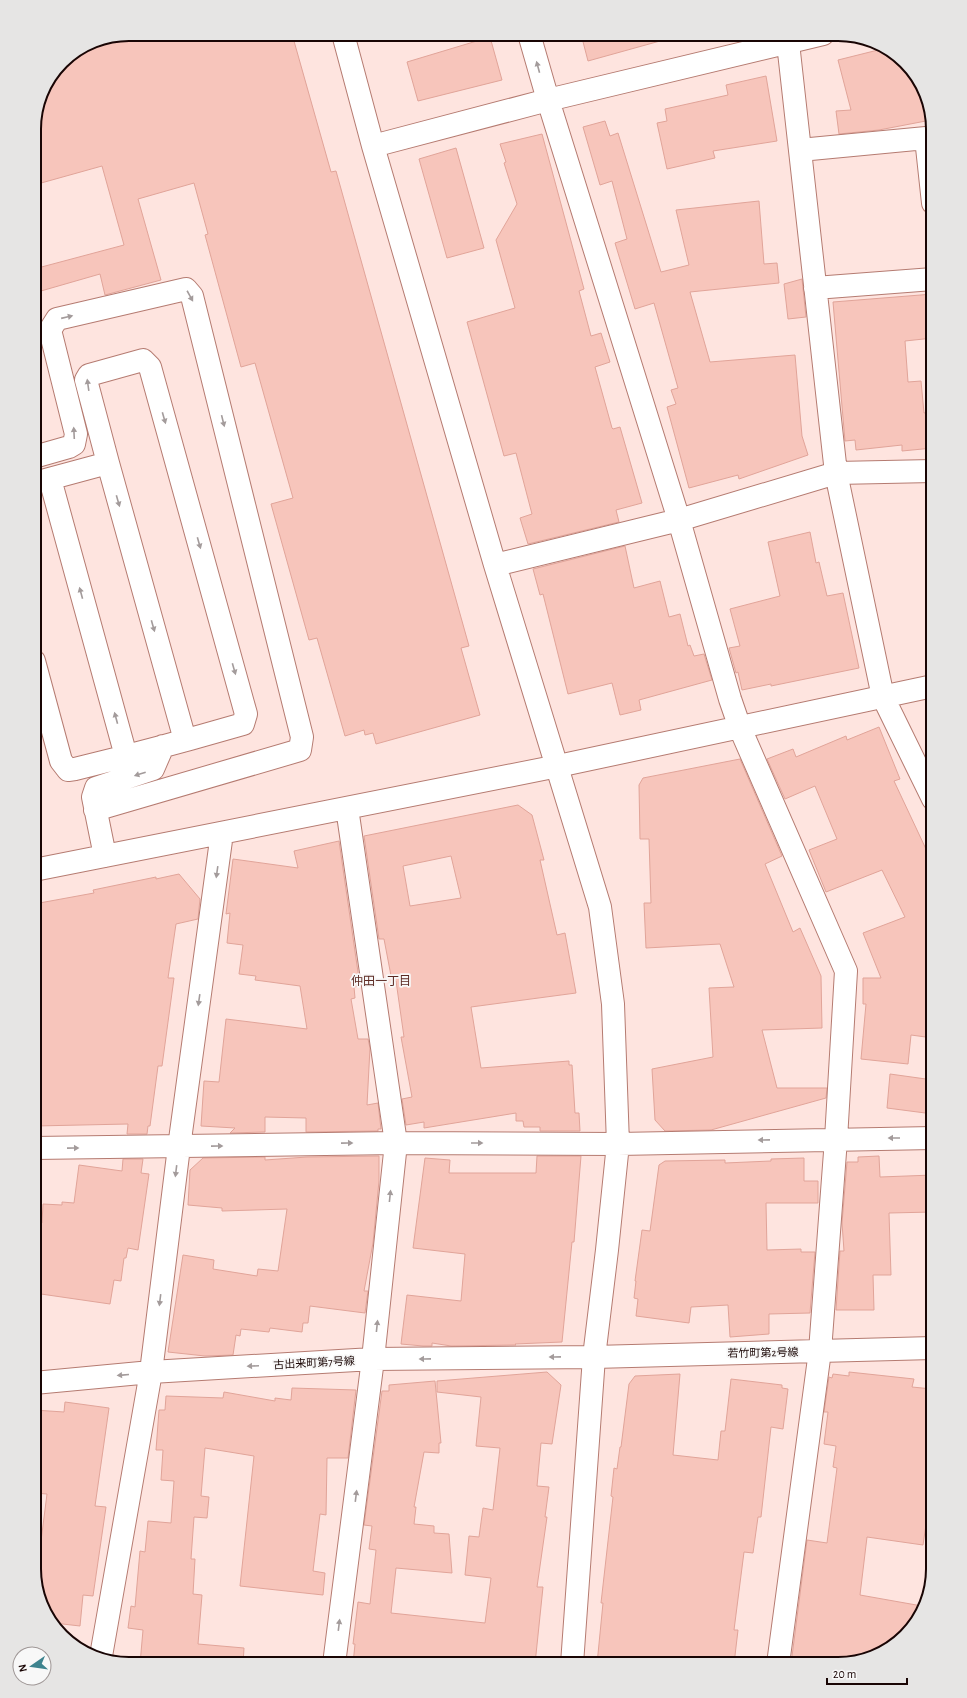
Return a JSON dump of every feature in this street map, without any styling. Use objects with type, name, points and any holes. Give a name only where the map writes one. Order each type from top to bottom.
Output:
[{"type":"street","points":[[345,41],[373,146],[495,565],[558,766],[600,907],[613,1004],[618,1144],[608,1250],[594,1357],[573,1657]]},
{"type":"street","points":[[531,41],[679,520],[728,692],[740,728],[846,971],[836,1139],[820,1351],[779,1657]]},
{"type":"street","points":[[373,146],[776,41]]},
{"type":"street","points":[[788,41],[836,473],[883,697],[926,785]]},
{"type":"street","points":[[800,150],[926,138]]},
{"type":"street","points":[[815,288],[926,279]]},
{"type":"street","points":[[41,455],[69,447],[74,444],[76,434],[50,330],[56,319],[186,289],[192,296],[302,737],[300,750],[95,810]]},
{"type":"street","points":[[41,687],[61,761],[68,770],[126,756],[185,740],[243,724],[246,714],[150,367],[143,360],[89,375],[86,380],[185,740]]},
{"type":"street","points":[[108,463],[42,481],[126,756]]},
{"type":"street","points":[[495,565],[679,520],[836,473],[926,471]]},
{"type":"street","points":[[41,869],[558,766],[926,688]]},
{"type":"street","points":[[105,856],[93,797],[96,788],[153,769],[163,746]]},
{"type":"street","points":[[335,1657],[373,1359],[396,1142],[347,808]]},
{"type":"street","points":[[102,1652],[151,1372],[179,1147],[222,833]]},
{"type":"street","points":[[41,1148],[179,1147],[396,1142],[618,1144],[926,1138]]},
{"type":"street","name":"若竹町第2号線","points":[[594,1357],[926,1348]]},
{"type":"street","name":"古出来町第7号線","points":[[41,1382],[151,1372],[373,1359],[594,1357]]},
{"type":"building","points":[[130,41],[294,41],[331,172],[336,171],[469,646],[461,648],[480,715],[376,744],[373,733],[365,735],[364,730],[345,736],[317,638],[309,640],[271,504],[293,498],[255,363],[241,367],[205,235],[208,234],[194,183],[138,199],[161,280],[105,295],[100,274],[41,291],[41,267],[124,245],[102,166],[41,183],[41,124],[44,107],[56,80],[67,67],[80,56],[101,46]]},
{"type":"building","points":[[477,41],[491,41],[502,80],[418,101],[407,62]]},
{"type":"building","points":[[583,41],[660,41],[588,61]]},
{"type":"building","points":[[877,50],[887,56],[904,71],[917,90],[923,107],[925,121],[879,130],[839,134],[836,111],[851,110],[838,60]]},
{"type":"building","points":[[766,76],[777,141],[713,151],[715,158],[667,169],[657,123],[667,121],[665,109],[728,95],[726,85]]},
{"type":"building","points":[[605,121],[610,136],[618,133],[661,272],[689,265],[676,210],[759,201],[764,264],[777,263],[779,283],[690,292],[710,362],[795,355],[802,436],[808,455],[739,479],[738,475],[689,488],[667,407],[676,404],[671,390],[678,388],[654,303],[635,309],[615,243],[627,239],[612,181],[600,185],[583,127]]},
{"type":"building","points":[[542,134],[584,289],[579,291],[591,336],[601,333],[610,362],[595,367],[612,428],[620,427],[642,503],[616,510],[619,522],[528,544],[520,518],[532,514],[516,453],[504,456],[467,322],[515,308],[496,240],[517,204],[504,163],[506,162],[500,144]]},
{"type":"building","points":[[456,148],[484,248],[447,258],[419,159]]},
{"type":"building","points":[[802,279],[806,317],[788,319],[784,284]]},
{"type":"building","points":[[926,295],[926,339],[905,341],[908,382],[921,381],[924,413],[926,413],[926,449],[902,451],[902,445],[856,450],[855,440],[845,441],[833,302]]},
{"type":"building","points":[[810,532],[816,563],[819,562],[827,596],[843,593],[859,668],[771,686],[771,684],[742,690],[738,672],[736,673],[729,648],[740,646],[730,609],[780,596],[768,542]]},
{"type":"building","points":[[625,546],[634,588],[660,581],[669,617],[680,614],[688,646],[690,645],[694,656],[704,654],[712,680],[639,700],[641,710],[620,715],[612,683],[568,694],[543,594],[540,595],[533,569]]},
{"type":"building","points":[[879,727],[900,779],[894,781],[926,849],[926,1037],[911,1035],[908,1064],[861,1059],[866,1004],[863,1004],[863,978],[881,978],[863,933],[905,917],[882,870],[826,892],[809,850],[837,839],[815,786],[785,799],[767,759],[793,749],[796,757],[846,736],[847,740]]},
{"type":"building","points":[[740,759],[782,856],[765,864],[793,932],[800,928],[821,976],[822,1028],[762,1030],[777,1088],[827,1088],[826,1098],[711,1130],[665,1131],[655,1120],[652,1069],[713,1057],[709,988],[734,987],[720,944],[646,948],[644,903],[651,903],[649,839],[640,839],[639,785],[643,778]]},
{"type":"building","points":[[518,805],[532,815],[544,860],[540,860],[557,935],[565,933],[576,993],[471,1007],[481,1068],[569,1061],[569,1065],[572,1065],[575,1113],[579,1113],[580,1131],[540,1131],[540,1127],[524,1127],[523,1121],[516,1121],[516,1113],[424,1128],[424,1122],[406,1125],[402,1099],[412,1097],[401,1037],[404,1037],[396,981],[392,981],[384,939],[379,939],[364,836]],"holes":[[[451,856],[461,898],[410,906],[403,866]]]},
{"type":"building","points":[[339,841],[360,986],[354,987],[355,998],[351,999],[358,1039],[368,1039],[370,1048],[367,1105],[378,1103],[381,1129],[378,1129],[378,1131],[306,1132],[306,1118],[265,1117],[265,1132],[230,1133],[235,1128],[201,1126],[204,1081],[219,1082],[226,1019],[307,1029],[300,986],[255,980],[256,976],[239,974],[243,945],[227,943],[230,913],[226,914],[233,859],[298,868],[294,851]]},
{"type":"building","points":[[179,874],[200,899],[198,919],[176,924],[168,978],[174,978],[162,1066],[158,1066],[150,1126],[148,1126],[147,1134],[127,1134],[128,1124],[41,1126],[41,903],[94,893],[93,890],[156,877],[156,879]]},
{"type":"building","points":[[890,1074],[926,1079],[926,1113],[887,1108]]},
{"type":"building","points":[[379,1156],[379,1181],[373,1243],[364,1291],[368,1291],[365,1313],[310,1306],[308,1323],[303,1323],[302,1332],[270,1328],[269,1332],[241,1329],[240,1336],[236,1335],[233,1355],[205,1356],[168,1352],[183,1255],[214,1260],[213,1269],[257,1276],[258,1269],[278,1271],[287,1209],[222,1211],[222,1208],[188,1205],[190,1170],[203,1158],[265,1157],[265,1160],[307,1157]]},
{"type":"building","points":[[537,1156],[581,1156],[574,1242],[572,1242],[562,1342],[515,1344],[516,1345],[451,1346],[432,1343],[432,1346],[401,1344],[407,1295],[461,1301],[465,1254],[413,1248],[425,1158],[450,1160],[449,1173],[536,1173]]},
{"type":"building","points":[[879,1156],[880,1177],[926,1175],[926,1212],[889,1213],[891,1275],[873,1275],[874,1310],[836,1310],[840,1251],[844,1251],[842,1223],[847,1162],[858,1162],[858,1157]]},
{"type":"building","points":[[804,1158],[804,1181],[818,1181],[818,1203],[766,1203],[767,1250],[801,1249],[801,1252],[815,1252],[810,1313],[769,1314],[769,1334],[730,1337],[728,1305],[691,1307],[689,1323],[636,1316],[638,1299],[634,1298],[635,1281],[642,1230],[650,1231],[659,1165],[665,1161],[725,1160],[725,1163]]},
{"type":"building","points":[[123,1159],[143,1159],[141,1173],[149,1174],[138,1250],[128,1248],[126,1258],[124,1258],[121,1281],[114,1280],[110,1304],[41,1294],[41,1223],[43,1204],[62,1205],[62,1202],[74,1203],[79,1165],[122,1171]]},
{"type":"building","points":[[547,1372],[561,1385],[552,1444],[541,1443],[537,1486],[549,1487],[545,1517],[547,1517],[537,1587],[543,1587],[536,1657],[354,1657],[355,1644],[353,1644],[358,1602],[370,1604],[376,1550],[369,1549],[372,1526],[364,1525],[382,1391],[389,1391],[389,1385],[435,1381],[441,1443],[439,1443],[439,1453],[424,1452],[414,1507],[416,1507],[414,1524],[434,1526],[434,1533],[449,1534],[452,1573],[396,1568],[391,1613],[485,1623],[491,1578],[465,1575],[469,1536],[479,1537],[483,1508],[493,1510],[500,1448],[476,1446],[481,1397],[437,1392],[437,1381]]},
{"type":"building","points":[[849,1372],[914,1379],[912,1387],[926,1388],[926,1525],[923,1545],[867,1537],[860,1595],[918,1605],[908,1622],[900,1631],[877,1648],[849,1656],[792,1657],[807,1540],[827,1543],[837,1468],[833,1467],[836,1446],[824,1444],[828,1412],[824,1412],[829,1377],[832,1378],[833,1374],[849,1376]]},
{"type":"building","points":[[680,1374],[673,1455],[718,1460],[721,1431],[725,1431],[731,1379],[782,1385],[782,1388],[788,1389],[783,1429],[771,1427],[761,1517],[758,1517],[753,1553],[744,1552],[734,1630],[738,1630],[735,1657],[598,1657],[603,1603],[601,1603],[613,1497],[611,1496],[614,1468],[617,1469],[621,1447],[629,1384],[635,1376]]},
{"type":"building","points":[[292,1388],[356,1390],[348,1458],[327,1458],[326,1515],[320,1514],[313,1571],[325,1573],[323,1595],[240,1586],[254,1456],[205,1448],[201,1496],[209,1497],[207,1518],[194,1517],[191,1559],[195,1559],[193,1594],[202,1595],[198,1644],[244,1648],[243,1657],[141,1657],[143,1630],[128,1628],[131,1606],[135,1607],[140,1551],[145,1552],[148,1521],[171,1523],[174,1481],[161,1480],[163,1450],[156,1450],[159,1410],[165,1410],[166,1396],[223,1398],[224,1392],[275,1401],[275,1398],[291,1400]]},
{"type":"building","points":[[65,1402],[109,1408],[95,1506],[106,1507],[93,1596],[83,1595],[80,1626],[60,1624],[56,1618],[46,1597],[41,1568],[41,1541],[47,1494],[41,1494],[41,1410],[64,1412]]},
{"type":"district","name":"仲田一丁目","points":[[381,981]]}]
